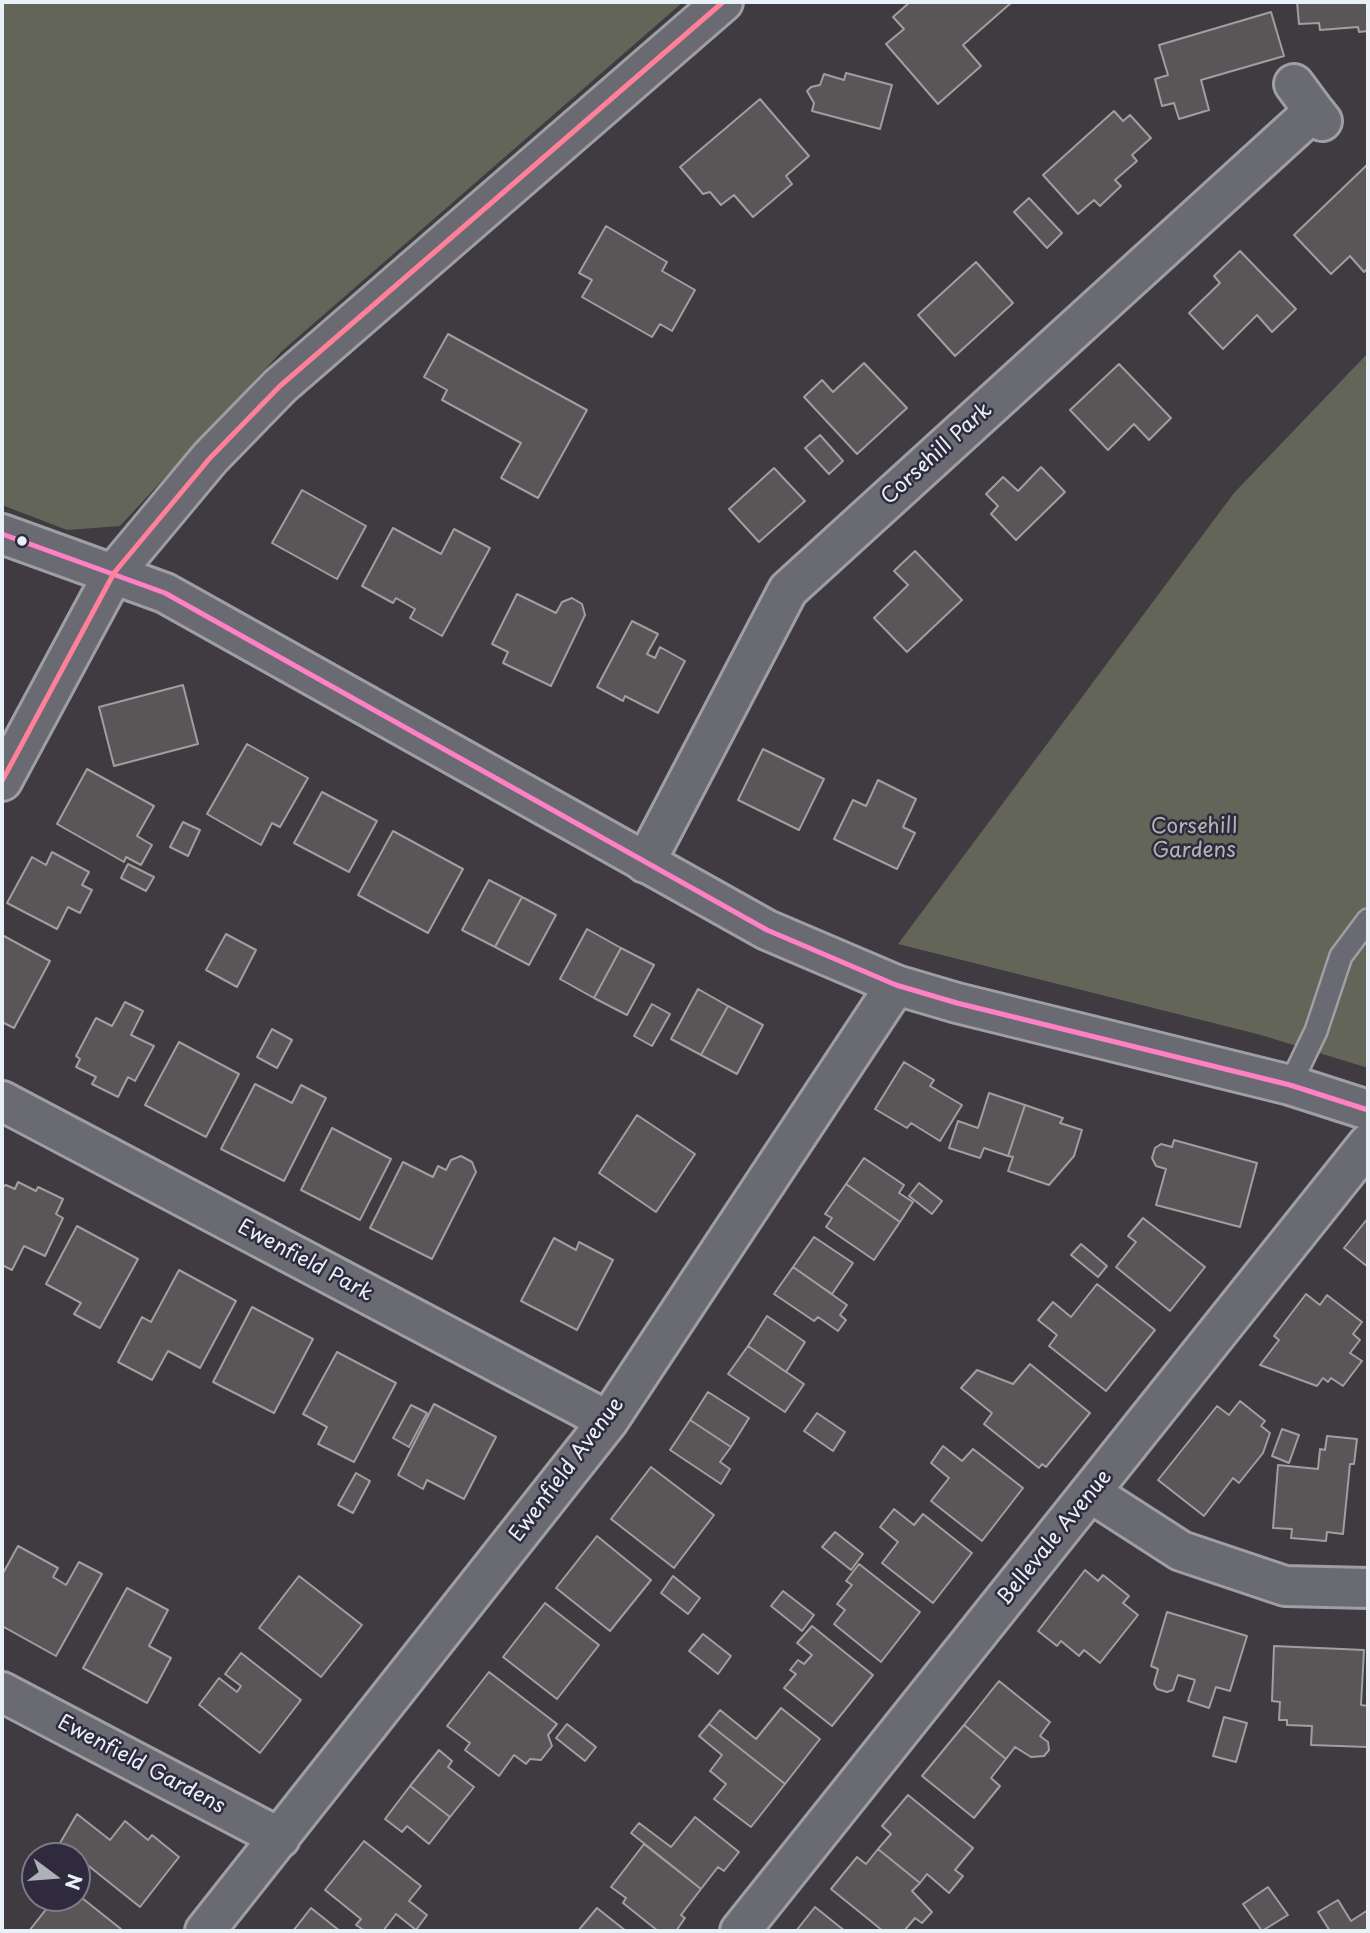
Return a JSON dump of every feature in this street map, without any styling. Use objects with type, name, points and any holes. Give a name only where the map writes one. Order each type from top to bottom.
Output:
[{"type":"street","points":[[2,781],[114,573],[210,458],[280,386],[723,2]]},
{"type":"street","name":"Corsehill Park","points":[[645,863],[788,590],[1310,105]]},
{"type":"street","points":[[2,534],[165,593],[767,930],[896,985],[1290,1085],[1368,1110]]},
{"type":"street","name":"Ewenfield Avenue","points":[[205,1931],[608,1421],[896,985]]},
{"type":"street","name":"Ewenfield Park","points":[[2,1101],[608,1421]]},
{"type":"street","name":"Bellevale Avenue","points":[[740,1931],[1368,1144]]},
{"type":"street","points":[[1091,1493],[1181,1551],[1286,1586],[1368,1588]]},
{"type":"street","name":"Ewenfield Gardens","points":[[2,1692],[280,1838]]},
{"type":"lane","points":[[1290,1085],[1316,1031],[1341,956],[1368,920]]},
{"type":"green space","points":[[2,2],[683,2],[282,351],[120,526],[67,530],[2,505]]},
{"type":"green space","name":"Corsehill Gardens","points":[[1368,353],[1368,1068],[1261,1035],[898,944],[1234,493]]},
{"type":"building","points":[[910,2],[1012,2],[963,45],[981,66],[938,104],[886,44],[904,29],[893,17]]},
{"type":"building","points":[[1297,2],[1368,2],[1368,31],[1359,32],[1358,27],[1320,30],[1319,23],[1299,24]]},
{"type":"building","points":[[1271,12],[1284,56],[1201,80],[1209,110],[1179,119],[1174,103],[1162,106],[1155,79],[1168,75],[1159,45]]},
{"type":"building","points":[[846,73],[892,85],[880,129],[812,111],[814,103],[807,91],[820,85],[824,74],[844,80]]},
{"type":"building","points":[[760,99],[809,156],[786,176],[792,184],[753,217],[734,195],[721,205],[710,192],[703,194],[680,167]]},
{"type":"building","points":[[1114,111],[1123,121],[1130,115],[1151,138],[1132,155],[1137,161],[1115,180],[1121,186],[1100,206],[1094,200],[1078,214],[1043,175]]},
{"type":"building","points":[[1368,164],[1368,268],[1364,272],[1350,256],[1331,274],[1294,235]]},
{"type":"building","points":[[1029,198],[1062,233],[1047,248],[1014,212]]},
{"type":"building","points":[[606,226],[667,262],[662,271],[695,290],[672,331],[660,324],[652,337],[582,297],[592,280],[579,273]]},
{"type":"building","points":[[1240,251],[1296,309],[1272,332],[1257,315],[1223,349],[1189,313],[1220,283],[1214,276]]},
{"type":"building","points":[[976,262],[1013,303],[955,356],[918,315]]},
{"type":"building","points":[[448,334],[587,410],[538,498],[501,478],[521,443],[442,400],[447,390],[424,377]]},
{"type":"building","points":[[864,363],[907,408],[857,454],[804,397],[822,380],[833,392]]},
{"type":"building","points":[[1119,364],[1171,418],[1149,440],[1134,424],[1108,450],[1070,410]]},
{"type":"building","points":[[820,435],[843,461],[829,474],[805,448]]},
{"type":"building","points":[[1041,467],[1065,492],[1016,540],[991,514],[998,506],[986,494],[1003,477],[1018,491]]},
{"type":"building","points":[[774,468],[805,501],[759,542],[729,509]]},
{"type":"building","points":[[302,490],[366,526],[337,579],[272,543]]},
{"type":"building","points":[[393,528],[441,554],[454,529],[490,548],[442,636],[410,618],[415,609],[396,598],[393,603],[362,586]]},
{"type":"building","points":[[915,551],[962,600],[907,652],[874,618],[908,585],[894,571]]},
{"type":"building","points":[[517,594],[556,613],[562,602],[572,598],[582,604],[585,615],[551,686],[503,663],[508,652],[492,644]]},
{"type":"building","points":[[632,621],[658,634],[647,654],[655,658],[660,647],[685,661],[658,713],[625,696],[623,701],[597,687]]},
{"type":"building","points":[[183,685],[198,744],[114,766],[99,707]]},
{"type":"building","points":[[247,744],[308,778],[280,827],[272,823],[261,845],[207,814]]},
{"type":"building","points":[[763,749],[824,779],[799,830],[738,800]]},
{"type":"building","points":[[87,769],[154,806],[137,836],[152,845],[141,865],[126,857],[124,862],[57,824]]},
{"type":"building","points":[[878,780],[916,799],[903,827],[915,833],[897,869],[834,839],[853,800],[866,806]]},
{"type":"building","points":[[322,792],[377,821],[349,872],[294,843]]},
{"type":"building","points":[[183,822],[200,830],[188,856],[170,847]]},
{"type":"building","points":[[393,831],[463,869],[428,933],[358,895]]},
{"type":"building","points":[[52,852],[89,872],[82,885],[92,890],[80,913],[68,907],[57,929],[7,903],[32,857],[46,865]]},
{"type":"building","points":[[128,864],[154,877],[146,891],[121,878]]},
{"type":"building","points":[[489,880],[522,897],[495,947],[462,930]]},
{"type":"building","points":[[522,897],[556,915],[529,965],[495,947]]},
{"type":"building","points":[[587,929],[621,948],[594,998],[560,979]]},
{"type":"building","points":[[226,934],[256,950],[237,987],[206,970]]},
{"type":"building","points":[[2,935],[50,961],[14,1028],[2,1022]]},
{"type":"building","points":[[621,948],[654,965],[627,1015],[594,998]]},
{"type":"building","points":[[698,989],[728,1006],[701,1055],[671,1039]]},
{"type":"building","points":[[125,1002],[143,1011],[131,1035],[154,1046],[135,1081],[128,1077],[118,1097],[92,1084],[96,1077],[76,1067],[80,1059],[76,1056],[96,1018],[112,1026]]},
{"type":"building","points":[[652,1004],[670,1014],[652,1046],[634,1036]]},
{"type":"building","points":[[728,1006],[763,1025],[737,1074],[701,1055]]},
{"type":"building","points":[[272,1029],[292,1040],[277,1068],[257,1057]]},
{"type":"building","points":[[179,1042],[239,1074],[206,1137],[145,1105]]},
{"type":"building","points":[[904,1062],[934,1080],[930,1086],[962,1105],[940,1141],[911,1123],[907,1128],[875,1109]]},
{"type":"building","points":[[255,1084],[292,1103],[301,1085],[326,1098],[284,1181],[221,1149]]},
{"type":"building","points":[[989,1093],[1025,1105],[1008,1156],[984,1148],[980,1158],[949,1148],[958,1121],[978,1128]]},
{"type":"building","points":[[1025,1105],[1063,1118],[1060,1123],[1082,1130],[1074,1156],[1049,1185],[1008,1171],[1013,1157],[1008,1156]]},
{"type":"building","points":[[637,1115],[695,1154],[656,1212],[599,1173]]},
{"type":"building","points":[[332,1128],[391,1159],[360,1220],[301,1190]]},
{"type":"building","points":[[1174,1140],[1257,1163],[1240,1227],[1156,1205],[1166,1169],[1156,1166],[1152,1158],[1155,1148],[1161,1144],[1172,1147]]},
{"type":"building","points":[[461,1156],[472,1162],[476,1172],[432,1259],[370,1228],[403,1162],[433,1177],[438,1166],[446,1170],[451,1160]]},
{"type":"building","points":[[864,1158],[904,1185],[899,1193],[913,1202],[900,1222],[846,1184]]},
{"type":"building","points":[[18,1182],[36,1191],[38,1187],[63,1199],[56,1214],[63,1218],[45,1256],[24,1246],[12,1270],[2,1265],[2,1187],[6,1185],[15,1189]]},
{"type":"building","points":[[919,1183],[942,1201],[932,1214],[909,1196]]},
{"type":"building","points":[[846,1184],[900,1222],[874,1260],[826,1227],[832,1218],[825,1214]]},
{"type":"building","points":[[1143,1218],[1205,1267],[1170,1311],[1116,1267],[1136,1242],[1128,1236]]},
{"type":"building","points":[[1368,1218],[1368,1267],[1344,1248]]},
{"type":"building","points":[[77,1226],[138,1259],[100,1328],[74,1314],[81,1303],[46,1284]]},
{"type":"building","points":[[814,1237],[853,1263],[832,1294],[793,1267]]},
{"type":"building","points":[[554,1238],[576,1250],[579,1242],[613,1260],[577,1330],[521,1301]]},
{"type":"building","points":[[1081,1244],[1107,1266],[1098,1277],[1071,1255]]},
{"type":"building","points":[[793,1267],[847,1305],[840,1315],[846,1320],[838,1331],[818,1317],[814,1321],[774,1294]]},
{"type":"building","points":[[179,1270],[236,1301],[200,1368],[168,1351],[152,1380],[118,1362],[142,1317],[151,1322]]},
{"type":"building","points":[[1097,1284],[1155,1330],[1106,1391],[1049,1346],[1057,1335],[1038,1320],[1053,1302],[1071,1317]]},
{"type":"building","points":[[1306,1294],[1320,1305],[1327,1295],[1362,1322],[1353,1334],[1360,1340],[1350,1353],[1362,1361],[1343,1386],[1331,1378],[1328,1382],[1323,1378],[1317,1386],[1260,1365],[1279,1340],[1274,1336]]},
{"type":"building","points":[[252,1307],[313,1339],[274,1413],[213,1382]]},
{"type":"building","points":[[767,1316],[805,1342],[786,1372],[748,1346]]},
{"type":"building","points":[[748,1346],[804,1384],[785,1412],[728,1374]]},
{"type":"building","points":[[337,1352],[396,1383],[354,1462],[318,1444],[327,1427],[303,1414]]},
{"type":"building","points":[[1030,1364],[1090,1413],[1046,1467],[1042,1464],[1039,1468],[984,1424],[992,1413],[961,1388],[977,1370],[1013,1384]]},
{"type":"building","points":[[708,1392],[749,1418],[731,1447],[690,1420]]},
{"type":"building","points":[[1240,1401],[1265,1421],[1261,1426],[1270,1433],[1263,1453],[1239,1483],[1233,1478],[1204,1516],[1158,1480],[1217,1406],[1229,1415]]},
{"type":"building","points":[[434,1404],[496,1437],[464,1499],[427,1480],[423,1489],[398,1475]]},
{"type":"building","points":[[411,1405],[427,1413],[409,1447],[393,1438]]},
{"type":"building","points":[[817,1413],[845,1432],[833,1451],[804,1431]]},
{"type":"building","points":[[690,1420],[731,1447],[720,1462],[730,1469],[721,1484],[670,1450]]},
{"type":"building","points":[[1282,1429],[1299,1435],[1289,1463],[1272,1456]]},
{"type":"building","points":[[1327,1436],[1357,1439],[1354,1464],[1350,1464],[1343,1534],[1327,1532],[1326,1541],[1291,1538],[1292,1529],[1273,1528],[1278,1465],[1318,1469],[1320,1449],[1325,1450]]},
{"type":"building","points":[[943,1446],[962,1461],[973,1449],[1023,1488],[982,1541],[931,1501],[949,1478],[931,1463]]},
{"type":"building","points":[[651,1467],[714,1515],[674,1568],[611,1519]]},
{"type":"building","points":[[356,1473],[370,1481],[353,1513],[338,1505]]},
{"type":"building","points":[[894,1509],[914,1525],[923,1514],[972,1553],[933,1603],[882,1563],[898,1542],[880,1527]]},
{"type":"building","points":[[835,1532],[863,1554],[851,1570],[822,1547]]},
{"type":"building","points":[[597,1536],[651,1580],[610,1631],[556,1588]]},
{"type":"building","points":[[18,1546],[58,1568],[53,1577],[66,1585],[79,1562],[102,1574],[56,1656],[2,1626],[2,1575]]},
{"type":"building","points":[[859,1564],[920,1612],[881,1662],[834,1624],[845,1610],[837,1604],[852,1585],[846,1581]]},
{"type":"building","points":[[1085,1570],[1098,1581],[1103,1575],[1129,1596],[1123,1603],[1138,1615],[1100,1663],[1084,1650],[1079,1656],[1061,1641],[1057,1646],[1038,1631]]},
{"type":"building","points":[[299,1576],[362,1625],[321,1677],[259,1628]]},
{"type":"building","points":[[673,1576],[700,1598],[688,1614],[661,1593]]},
{"type":"building","points":[[127,1588],[168,1610],[149,1646],[171,1658],[147,1703],[83,1668]]},
{"type":"building","points":[[783,1591],[814,1615],[802,1631],[771,1606]]},
{"type":"building","points":[[545,1603],[599,1645],[557,1699],[503,1657]]},
{"type":"building","points":[[1167,1612],[1247,1636],[1230,1691],[1216,1687],[1209,1708],[1188,1701],[1195,1680],[1178,1675],[1173,1690],[1167,1692],[1157,1689],[1154,1684],[1158,1669],[1151,1666]]},
{"type":"building","points":[[812,1626],[873,1675],[832,1726],[784,1688],[796,1674],[790,1670],[798,1660],[804,1664],[812,1655],[797,1643]]},
{"type":"building","points":[[703,1634],[731,1656],[718,1674],[689,1651]]},
{"type":"building","points":[[1274,1646],[1364,1650],[1361,1705],[1368,1706],[1367,1747],[1311,1745],[1312,1726],[1287,1725],[1287,1720],[1279,1720],[1280,1702],[1272,1701]]},
{"type":"building","points":[[241,1653],[301,1700],[260,1753],[199,1705],[219,1678],[237,1692],[241,1686],[225,1674]]},
{"type":"building","points":[[489,1672],[557,1724],[548,1735],[552,1746],[541,1760],[530,1759],[526,1764],[514,1755],[499,1776],[465,1750],[470,1743],[447,1726]]},
{"type":"building","points":[[999,1681],[1050,1722],[1040,1736],[1048,1742],[1049,1750],[1044,1756],[1031,1757],[1015,1747],[1006,1759],[964,1725]]},
{"type":"building","points":[[781,1708],[820,1739],[785,1784],[709,1724],[720,1710],[756,1739]]},
{"type":"building","points":[[1224,1717],[1247,1723],[1236,1762],[1213,1756]]},
{"type":"building","points":[[567,1724],[596,1747],[585,1761],[556,1738]]},
{"type":"building","points":[[709,1724],[785,1784],[751,1827],[714,1799],[726,1784],[710,1771],[722,1755],[699,1736]]},
{"type":"building","points":[[964,1725],[1006,1759],[991,1778],[1000,1786],[974,1818],[922,1776]]},
{"type":"building","points":[[439,1750],[452,1761],[448,1767],[474,1787],[450,1817],[410,1786]]},
{"type":"building","points":[[410,1786],[450,1817],[429,1844],[407,1826],[402,1832],[385,1819]]},
{"type":"building","points":[[908,1795],[973,1848],[955,1870],[963,1876],[949,1893],[927,1874],[920,1883],[878,1849],[891,1834],[882,1826]]},
{"type":"building","points":[[77,1814],[110,1840],[125,1821],[148,1840],[152,1835],[179,1857],[140,1907],[91,1868],[91,1842],[61,1842]]},
{"type":"building","points":[[695,1817],[739,1852],[724,1871],[718,1867],[701,1889],[631,1833],[639,1823],[671,1847]]},
{"type":"building","points":[[364,1841],[421,1886],[409,1901],[427,1915],[416,1930],[396,1914],[383,1931],[365,1931],[356,1925],[361,1919],[325,1890]]},
{"type":"building","points":[[644,1844],[701,1889],[681,1915],[685,1918],[676,1931],[658,1931],[623,1903],[626,1898],[611,1887]]},
{"type":"building","points":[[878,1849],[920,1883],[912,1891],[932,1912],[922,1923],[915,1918],[904,1931],[883,1931],[831,1889],[857,1857],[866,1864]]},
{"type":"building","points":[[1268,1887],[1288,1915],[1262,1931],[1243,1904]]},
{"type":"building","points":[[1338,1900],[1351,1921],[1368,1910],[1368,1931],[1330,1931],[1318,1912]]},
{"type":"building","points":[[91,1905],[121,1929],[120,1931],[29,1931],[44,1912],[91,1912]]},
{"type":"building","points":[[815,1907],[845,1931],[796,1931]]},
{"type":"building","points":[[311,1908],[340,1931],[293,1931]]},
{"type":"building","points":[[597,1908],[626,1931],[578,1931]]},
{"type":"transit line","points":[[2,781],[114,573],[210,458],[280,386],[723,2]]},
{"type":"transit line","points":[[2,534],[165,593],[767,930],[896,985],[957,1003],[1290,1085],[1368,1110]]}]
